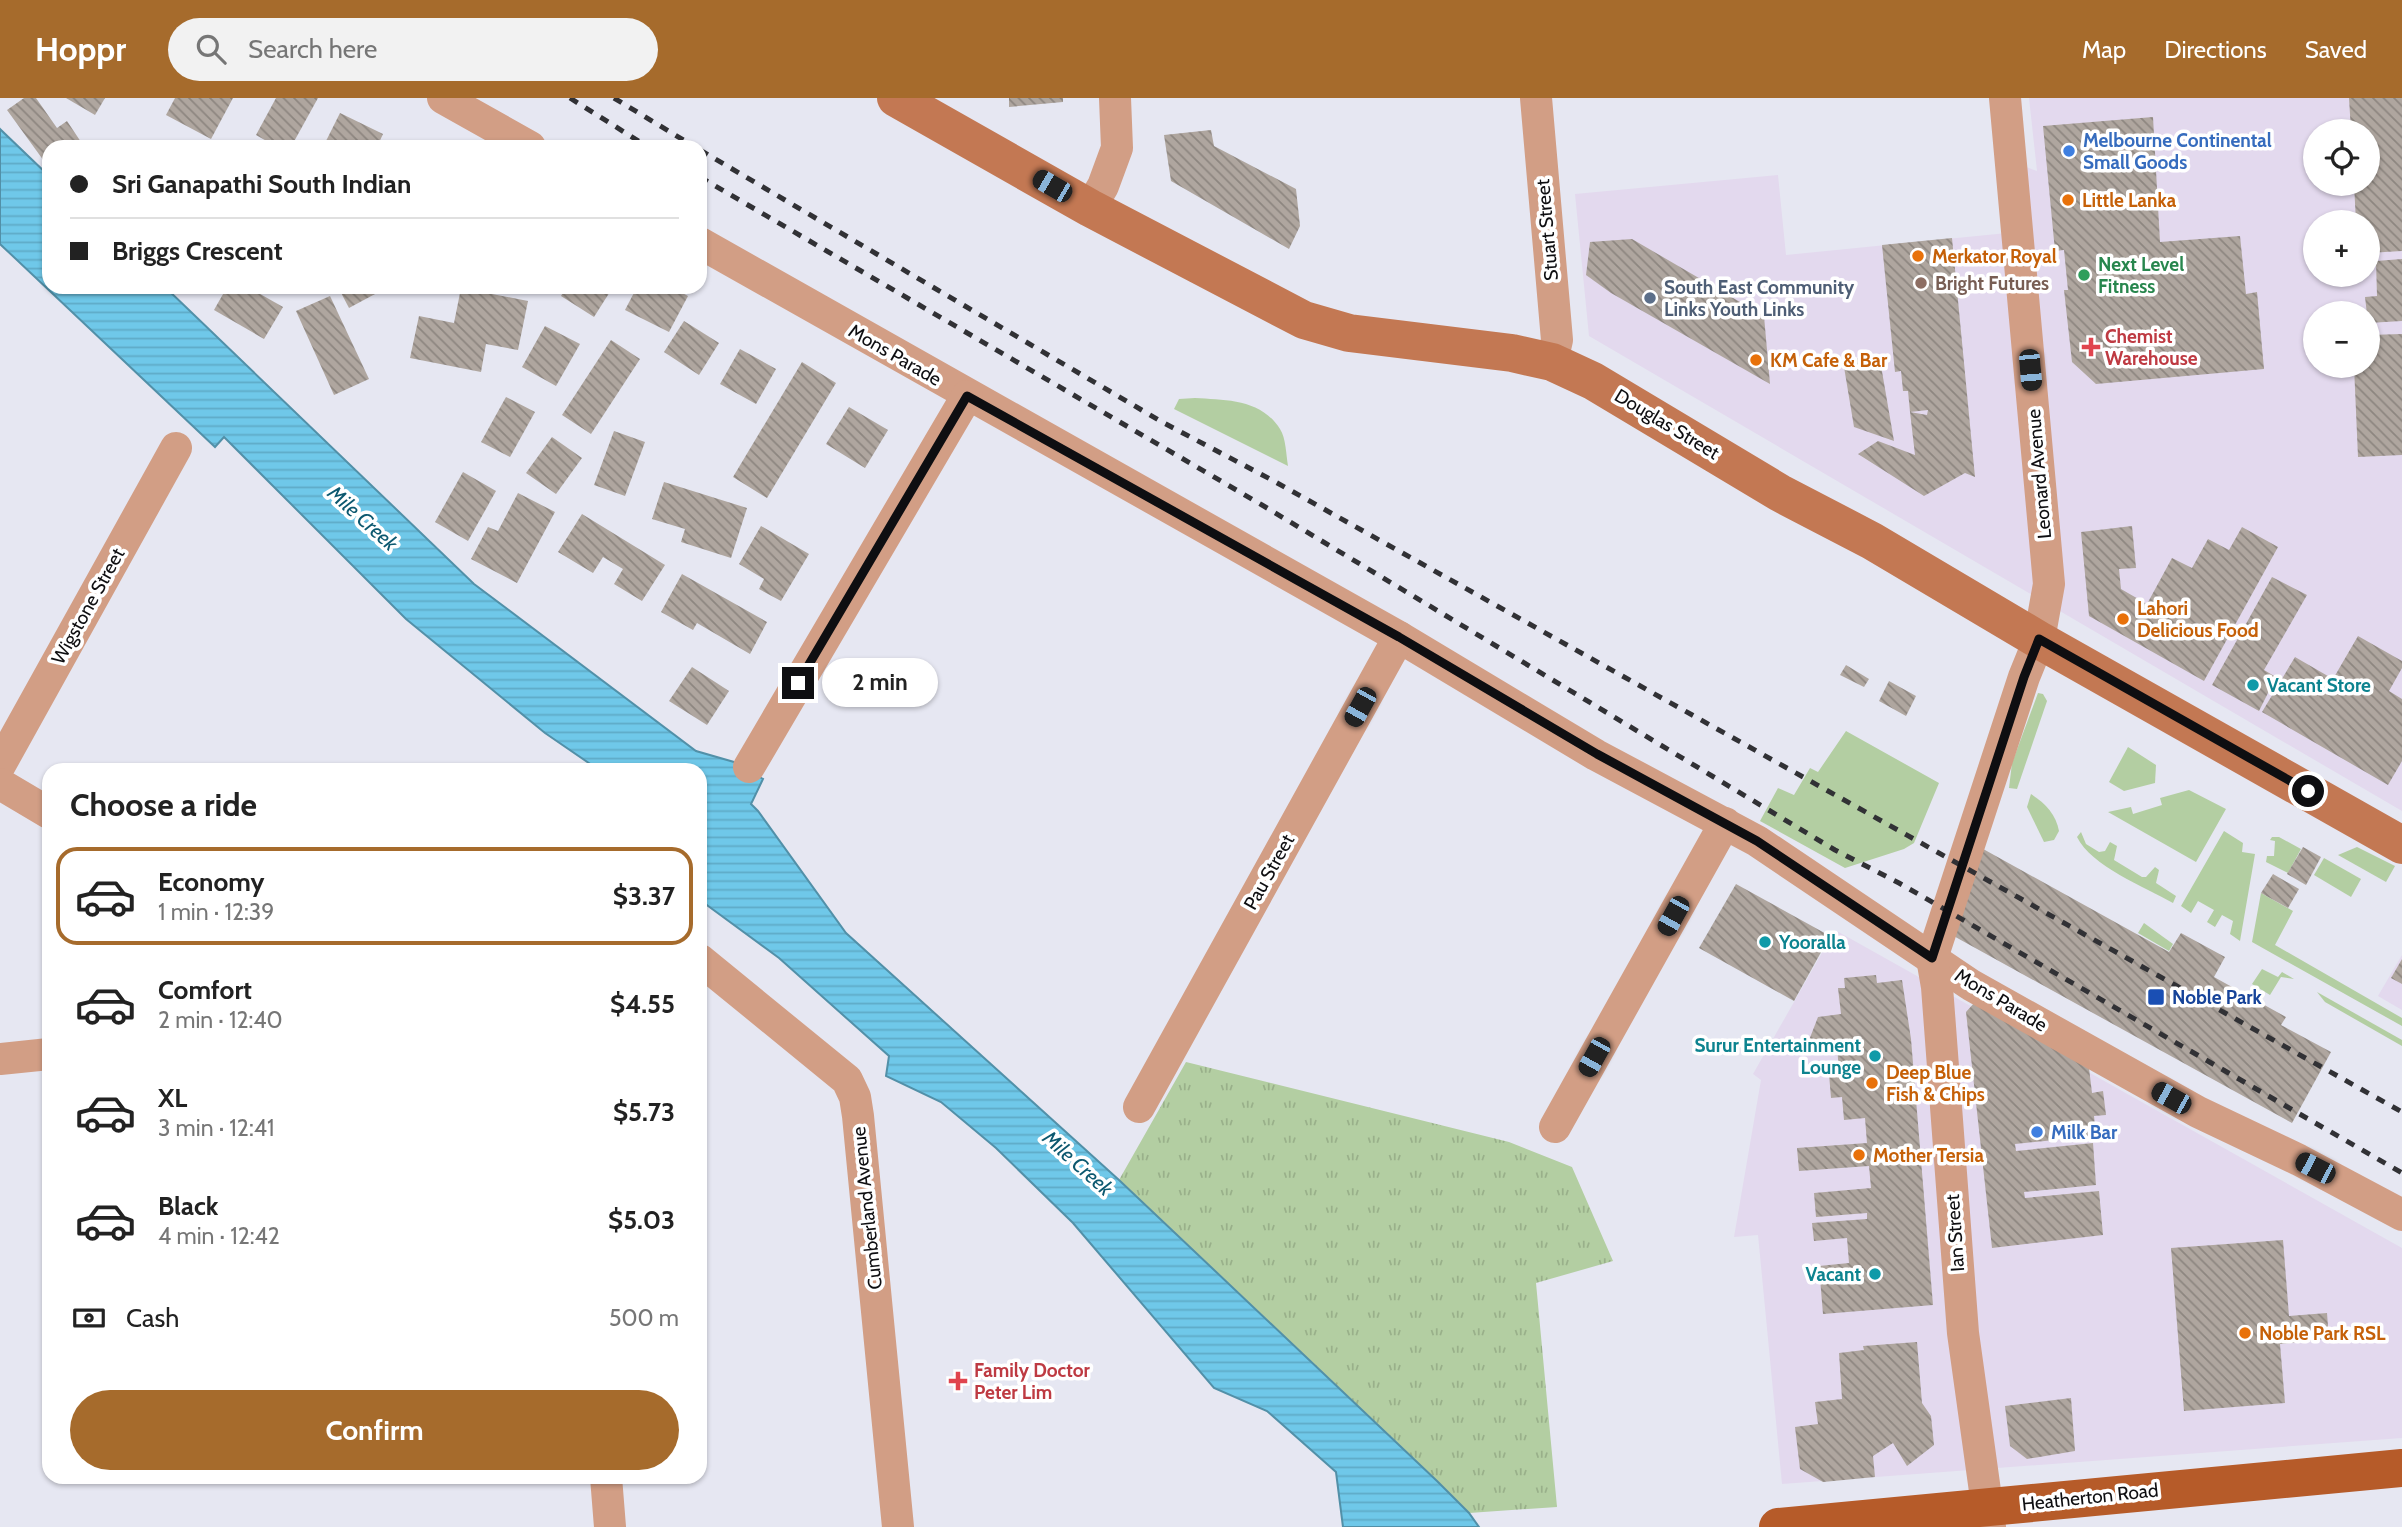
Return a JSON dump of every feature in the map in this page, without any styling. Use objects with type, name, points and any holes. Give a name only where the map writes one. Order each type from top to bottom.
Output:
[{"type":"main road","name":"Douglas Street","points":[[896,98],[1090,208],[1304,320],[1349,333],[1512,352],[1552,362],[1605,387],[1780,494],[1872,541],[2402,845]]},
{"type":"main road","name":"Heatherton Road","points":[[1778,1527],[1989,1517],[2402,1468]]},
{"type":"street","points":[[443,98],[518,140]]},
{"type":"street","points":[[1090,208],[1103,186],[1117,148],[1115,98]]},
{"type":"street","name":"Stuart Street","points":[[1536,98],[1557,340],[1552,362]]},
{"type":"street","name":"Leonard Avenue","points":[[1932,958],[2024,677],[2039,639],[2049,584],[2005,98]]},
{"type":"street","name":"Mons Parade","points":[[707,247],[967,396],[1399,637],[1597,754],[1757,841],[1971,985],[2171,1098],[2402,1215]]},
{"type":"street","points":[[748,767],[967,396]]},
{"type":"street","name":"Wigstone Street","points":[[0,765],[176,448]]},
{"type":"street","name":"Pau Street","points":[[1139,1107],[1399,637]]},
{"type":"street","points":[[0,784],[42,809]]},
{"type":"street","points":[[1555,1127],[1725,823]]},
{"type":"street","name":"Ian Street","points":[[1932,958],[1937,987],[1963,1333],[1989,1517]]},
{"type":"street","name":"Cumberland Avenue","points":[[707,966],[847,1080],[853,1091],[857,1105],[898,1527]]},
{"type":"street","points":[[0,1059],[42,1055]]},
{"type":"street","points":[[607,1484],[610,1527]]},
{"type":"shaded area","points":[[2029,98],[2402,98],[2402,811],[1589,336],[1575,194],[1778,175],[1786,255],[2027,231],[2021,165],[2037,171]]},
{"type":"shaded area","points":[[1835,930],[2402,1248],[2402,1438],[1782,1484],[1758,1235],[1734,1237],[1761,1080],[1753,1074]]},
{"type":"shaded area","points":[[2402,955],[2402,1010],[2378,996]]},
{"type":"green space","points":[[1179,399],[1242,403],[1263,412],[1282,433],[1288,466],[1174,409]]},
{"type":"green space","points":[[2038,693],[2043,694],[2047,701],[2017,789],[2009,788],[2012,763]]},
{"type":"green space","points":[[1846,731],[1939,783],[1914,843],[1904,849],[1845,868],[1760,821],[1778,788],[1794,795],[1810,768],[1818,772]]},
{"type":"green space","points":[[2128,747],[2156,765],[2155,783],[2124,791],[2109,782]]},
{"type":"green space","points":[[2189,790],[2226,809],[2196,862],[2108,812],[2131,807],[2133,814],[2162,805],[2160,798]]},
{"type":"green space","points":[[2031,794],[2053,814],[2059,831],[2054,840],[2044,842],[2027,807]]},
{"type":"green space","points":[[2224,831],[2243,843],[2242,852],[2255,854],[2240,941],[2230,934],[2233,921],[2222,915],[2215,927],[2207,922],[2214,910],[2198,901],[2191,913],[2181,906]]},
{"type":"green space","points":[[2081,832],[2086,844],[2099,852],[2105,851],[2110,842],[2117,846],[2114,860],[2142,877],[2146,877],[2155,867],[2159,870],[2156,883],[2176,896],[2173,903],[2120,875],[2094,857],[2077,837]]},
{"type":"green space","points":[[2272,837],[2279,837],[2301,849],[2288,873],[2266,862],[2267,856],[2274,856],[2275,841],[2270,840]]},
{"type":"green space","points":[[2357,847],[2395,866],[2386,882],[2338,855]]},
{"type":"green space","points":[[2324,858],[2361,879],[2351,897],[2314,875]]},
{"type":"green space","points":[[2261,893],[2293,911],[2275,945],[2402,1018],[2402,1026],[2252,942]]},
{"type":"green space","points":[[2144,923],[2173,944],[2169,951],[2138,933]]},
{"type":"green space","points":[[2262,969],[2278,977],[2282,972],[2294,979],[2281,977],[2270,995],[2252,984]]},
{"type":"green space","points":[[2317,992],[2402,1040],[2402,1046],[2325,1002]]},
{"type":"green space","points":[[1186,1062],[1509,1142],[1572,1167],[1613,1261],[1536,1283],[1557,1507],[1469,1513],[1119,1180]]},
{"type":"water","points":[[0,129],[42,169],[42,284],[0,244]]},
{"type":"water","name":"Mile Creek","points":[[53,294],[172,294],[474,584],[696,751],[734,762],[763,779],[751,804],[846,933],[1119,1180],[1437,1481],[1479,1527],[1343,1527],[1336,1472],[1267,1411],[1214,1388],[1073,1223],[996,1148],[941,1102],[886,1076],[889,1056],[779,958],[707,905],[707,763],[589,763],[545,733],[406,619],[224,437],[215,447]]},
{"type":"building","points":[[24,98],[36,98],[57,128],[67,121],[80,140],[42,140],[42,158],[7,110]]},
{"type":"building","points":[[66,98],[105,98],[95,115]]},
{"type":"building","points":[[175,98],[233,98],[211,139],[166,115]]},
{"type":"building","points":[[276,98],[318,98],[295,140],[265,140],[256,135]]},
{"type":"building","points":[[1009,98],[1063,98],[1063,102],[1009,107]]},
{"type":"building","points":[[2349,98],[2402,98],[2402,251],[2380,252],[2380,210],[2355,210],[2355,196],[2380,196],[2380,119],[2350,119]]},
{"type":"building","points":[[340,113],[383,134],[380,140],[326,140]]},
{"type":"building","points":[[2153,117],[2160,242],[2240,236],[2246,294],[2257,292],[2264,369],[2096,384],[2072,362],[2064,290],[2068,290],[2064,250],[2055,251],[2043,126]]},
{"type":"building","points":[[1211,130],[1214,146],[1296,189],[1300,226],[1289,249],[1171,181],[1164,135]]},
{"type":"building","points":[[1952,238],[1975,477],[1965,473],[1924,496],[1858,454],[1878,441],[1915,455],[1910,412],[1908,391],[1903,391],[1901,371],[1895,372],[1882,245]],"holes":[[[1928,410],[1927,415],[1910,412]]]},
{"type":"building","points":[[1632,239],[1764,316],[1770,384],[1611,293],[1586,275],[1590,242]]},
{"type":"building","points":[[2402,259],[2402,321],[2380,322],[2380,301],[2365,301],[2365,297],[2377,296],[2377,287],[2380,287],[2380,261]]},
{"type":"building","points":[[223,294],[260,294],[283,307],[264,339],[214,310]]},
{"type":"building","points":[[342,294],[375,294],[349,308]]},
{"type":"building","points":[[460,294],[492,294],[528,301],[518,350],[486,344],[481,372],[410,358],[419,316],[454,323]]},
{"type":"building","points":[[562,294],[609,294],[594,317],[561,296]]},
{"type":"building","points":[[633,294],[688,296],[669,332],[625,310]]},
{"type":"building","points":[[330,296],[369,379],[334,395],[296,311]]},
{"type":"building","points":[[684,321],[719,343],[699,375],[664,352]]},
{"type":"building","points":[[545,326],[580,344],[556,386],[522,367]]},
{"type":"building","points":[[2402,334],[2402,455],[2358,457],[2355,378],[2380,378],[2380,335]]},
{"type":"building","points":[[611,340],[640,359],[591,434],[562,415]]},
{"type":"building","points":[[740,349],[776,369],[756,404],[720,384]]},
{"type":"building","points":[[1879,354],[1894,441],[1854,427],[1843,361]]},
{"type":"building","points":[[802,362],[836,383],[767,498],[733,477]]},
{"type":"building","points":[[506,397],[535,412],[510,457],[481,442]]},
{"type":"building","points":[[849,407],[888,430],[865,468],[826,444]]},
{"type":"building","points":[[614,431],[645,442],[625,496],[594,485]]},
{"type":"building","points":[[552,437],[582,458],[556,494],[526,473]]},
{"type":"building","points":[[463,472],[496,491],[468,541],[435,522]]},
{"type":"building","points":[[664,482],[747,508],[731,558],[681,542],[685,529],[652,519]]},
{"type":"building","points":[[518,493],[555,512],[517,583],[471,559],[488,527],[498,531]]},
{"type":"building","points":[[582,514],[665,565],[642,601],[614,584],[623,569],[603,557],[593,573],[558,552]]},
{"type":"building","points":[[761,526],[809,554],[781,601],[759,589],[764,579],[739,564]]},
{"type":"building","points":[[2132,526],[2136,568],[2119,569],[2121,589],[2147,604],[2172,558],[2192,568],[2208,539],[2229,550],[2242,527],[2278,547],[2204,681],[2089,616],[2081,532]]},
{"type":"building","points":[[682,574],[767,622],[750,654],[697,623],[693,630],[661,612]]},
{"type":"building","points":[[2272,577],[2307,595],[2264,670],[2276,677],[2259,711],[2212,685]]},
{"type":"building","points":[[2358,636],[2402,661],[2402,668],[2389,691],[2402,699],[2402,761],[2388,785],[2262,712],[2295,657],[2333,679]]},
{"type":"building","points":[[1846,665],[1869,679],[1864,687],[1840,675]]},
{"type":"building","points":[[692,667],[729,691],[707,725],[669,701]]},
{"type":"building","points":[[1889,681],[1916,696],[1906,716],[1879,701]]},
{"type":"building","name":"Noble Park","points":[[1976,845],[2169,952],[2181,933],[2225,957],[2214,977],[2286,1017],[2281,1025],[2331,1052],[2292,1123],[1950,934]]},
{"type":"building","points":[[2303,847],[2321,857],[2306,885],[2287,874]]},
{"type":"building","points":[[2273,874],[2299,889],[2288,908],[2261,893]]},
{"type":"building","name":"Yooralla","points":[[1736,884],[1830,936],[1794,1001],[1699,948]]},
{"type":"building","points":[[2402,959],[2402,984],[2391,978]]},
{"type":"building","points":[[1876,975],[1877,983],[1902,980],[1911,1039],[1933,1305],[1823,1314],[1819,1266],[1849,1263],[1847,1238],[1814,1241],[1812,1223],[1867,1219],[1867,1213],[1816,1217],[1814,1193],[1871,1188],[1869,1166],[1799,1171],[1797,1148],[1867,1143],[1865,1118],[1844,1120],[1842,1097],[1831,1098],[1829,1074],[1839,1073],[1837,1045],[1806,1048],[1818,1017],[1841,1014],[1838,988],[1845,988],[1844,978]]},
{"type":"building","points":[[1975,1002],[2089,1068],[2092,1093],[2103,1091],[2106,1115],[2094,1116],[2096,1136],[2015,1144],[2016,1151],[2093,1143],[2096,1185],[2024,1192],[2025,1198],[2099,1191],[2103,1235],[1992,1248],[1966,1012]]},
{"type":"building","points":[[2283,1240],[2289,1316],[2327,1313],[2329,1339],[2280,1344],[2285,1403],[2184,1411],[2171,1248]]},
{"type":"building","points":[[1917,1342],[1922,1403],[1931,1416],[1934,1445],[1907,1466],[1893,1443],[1873,1456],[1875,1477],[1823,1482],[1800,1469],[1795,1427],[1818,1424],[1815,1402],[1842,1399],[1839,1353],[1864,1350],[1863,1346]]},
{"type":"building","points":[[2071,1398],[2075,1451],[2027,1459],[2010,1446],[2005,1406]]},
{"type":"railway","points":[[570,98],[637,140]]},
{"type":"railway","points":[[614,98],[683,140]]},
{"type":"railway","points":[[707,154],[1162,422],[1272,480],[2402,1112]]},
{"type":"railway","points":[[707,181],[1262,505],[1835,850],[1899,883],[2402,1173]]},
{"type":"place","name":"Melbourne Continental Small Goods","points":[[2069,151]]},
{"type":"place","name":"Little Lanka","points":[[2068,200]]},
{"type":"place","name":"Merkator Royal","points":[[1918,256]]},
{"type":"place","name":"Next Level Fitness","points":[[2084,275]]},
{"type":"place","name":"Bright Futures","points":[[1921,283]]},
{"type":"place","name":"South East Community Links Youth Links","points":[[1650,298]]},
{"type":"place","name":"Chemist Warehouse","points":[[2091,347]]},
{"type":"place","name":"KM Cafe & Bar","points":[[1756,360]]},
{"type":"place","name":"Lahori Delicious Food","points":[[2123,619]]},
{"type":"place","name":"Vacant Store","points":[[2253,685]]},
{"type":"place","name":"Yooralla","points":[[1765,942]]},
{"type":"place","name":"Noble Park","points":[[2156,997]]},
{"type":"place","name":"Surur Entertainment Lounge","points":[[1875,1056]]},
{"type":"place","name":"Deep Blue Fish & Chips","points":[[1872,1083]]},
{"type":"place","name":"Milk Bar","points":[[2037,1132]]},
{"type":"place","name":"Mother Tersia","points":[[1859,1155]]},
{"type":"place","name":"Vacant","points":[[1875,1274]]},
{"type":"place","name":"Noble Park RSL","points":[[2245,1333]]},
{"type":"place","name":"Family Doctor Peter Lim","points":[[958,1381]]},
{"type":"route","points":[[798,683],[967,396],[1399,637],[1597,754],[1757,841],[1932,958],[2024,677],[2039,639],[2308,791]]}]
